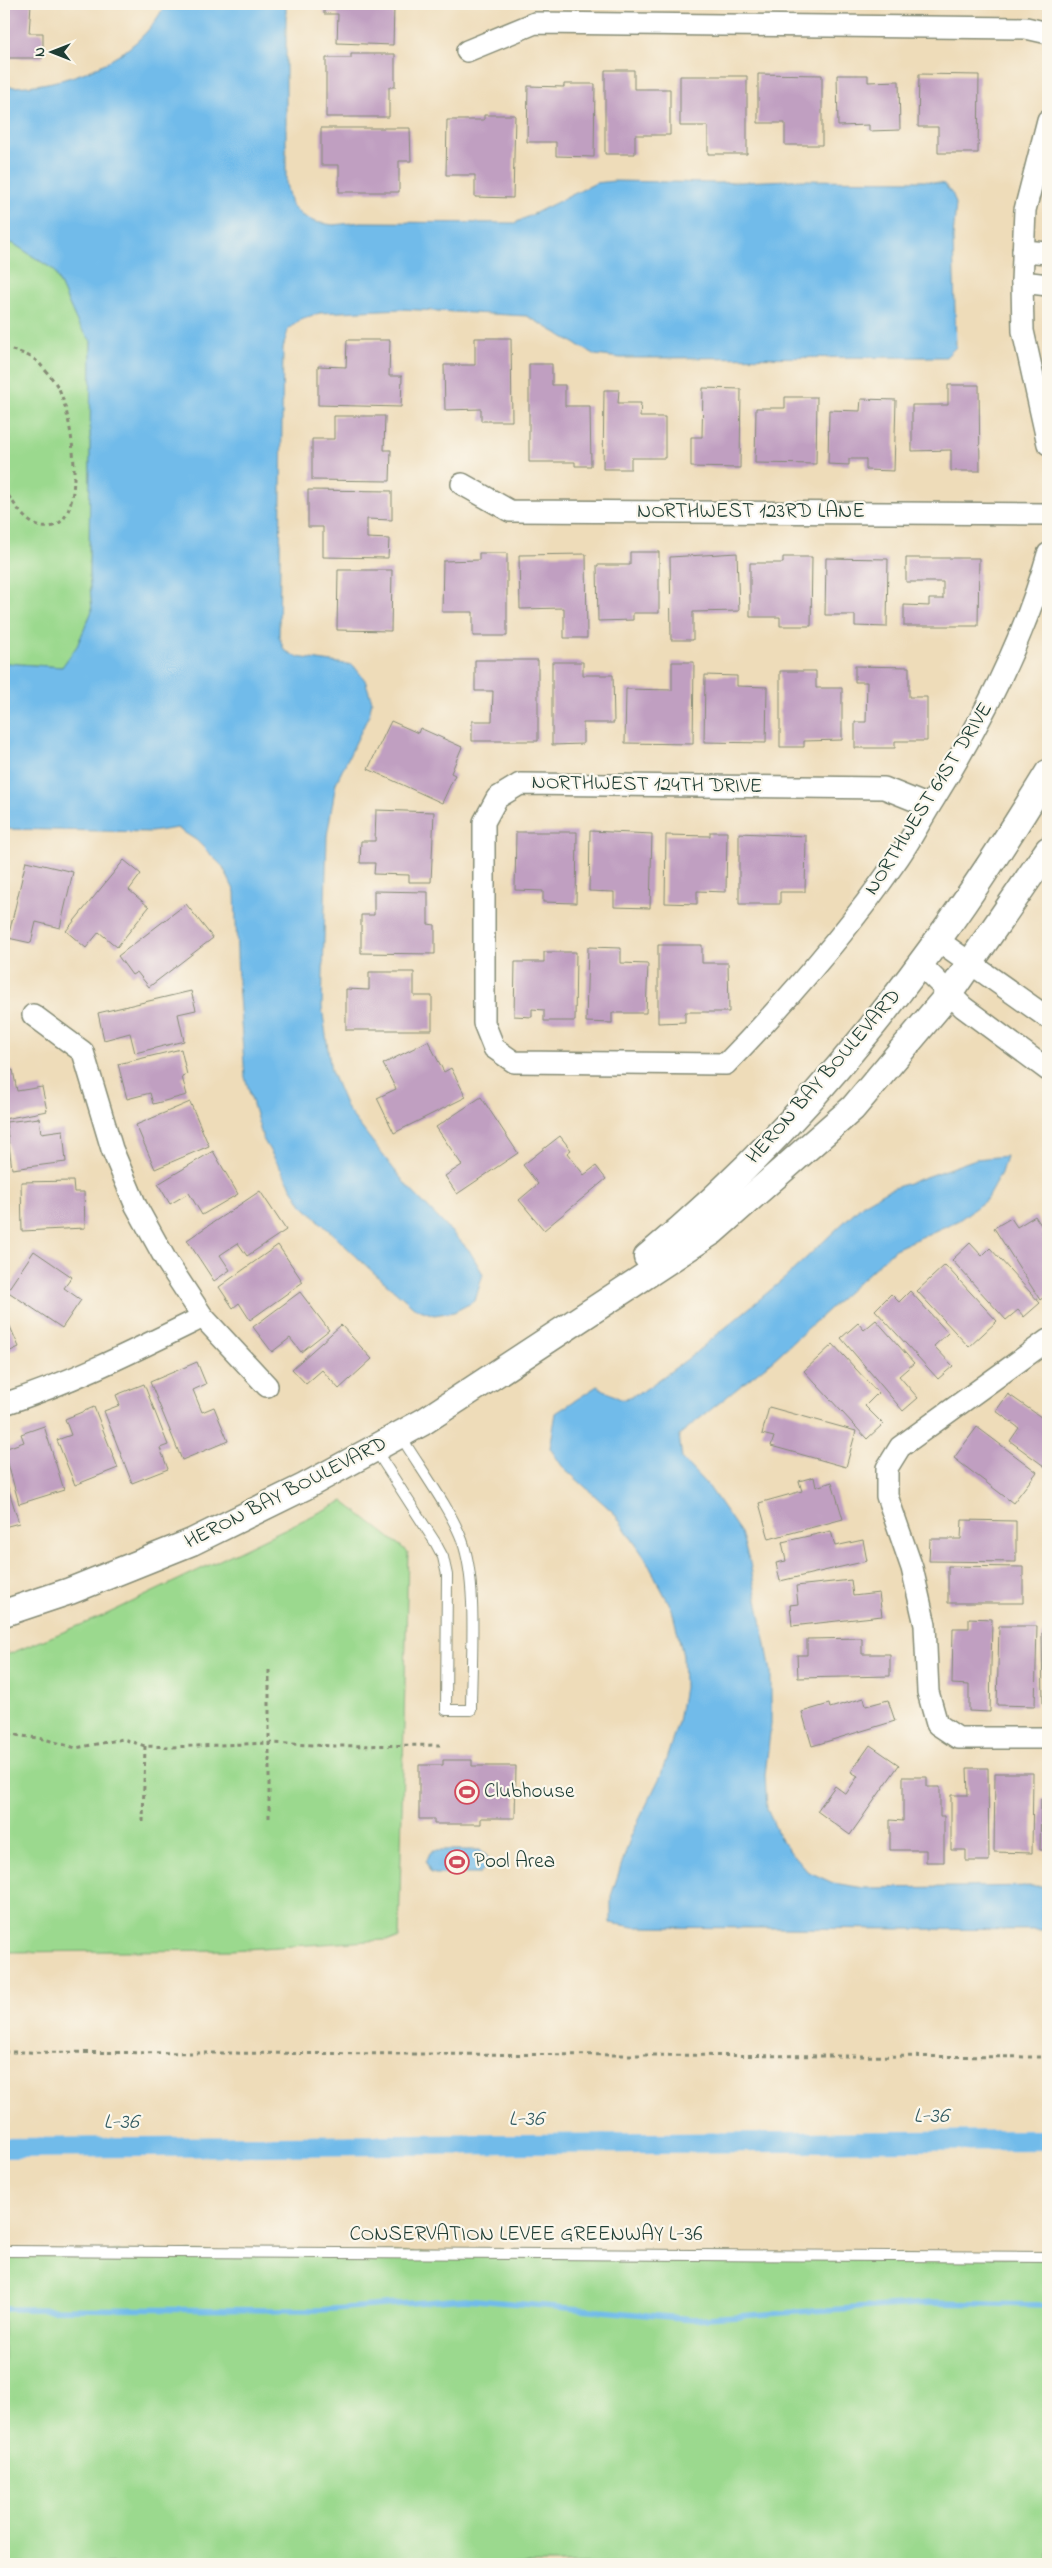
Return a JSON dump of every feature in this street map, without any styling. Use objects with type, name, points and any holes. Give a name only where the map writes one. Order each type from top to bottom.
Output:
[{"type":"street","points":[[467,51],[534,23],[1026,28],[1048,33]]},
{"type":"street","points":[[1048,120],[1025,210],[1022,282],[1023,331],[1048,444]]},
{"type":"street","points":[[1023,251],[1048,253]]},
{"type":"street","points":[[1022,282],[1048,285]]},
{"type":"street","name":"NORTHWEST 123RD LANE","points":[[462,484],[510,511],[1048,514]]},
{"type":"street","name":"NORTHWEST 61ST DRIVE","points":[[726,1064],[775,1013],[831,949],[895,862],[964,751],[1001,680],[1037,592],[1048,554]]},
{"type":"street","name":"HERON BAY BOULEVARD","points":[[550,1338],[698,1215],[786,1129],[939,941],[1048,773]]},
{"type":"street","name":"NORTHWEST 124TH DRIVE","points":[[726,1064],[514,1062],[494,1048],[484,1023],[484,822],[496,798],[520,784],[884,788],[930,806]]},
{"type":"street","name":"HERON BAY BOULEVARD","points":[[4,1613],[70,1591],[192,1542],[304,1487],[423,1422],[712,1232],[853,1108],[949,994],[1048,850]]},
{"type":"street","points":[[939,941],[1048,1018]]},
{"type":"street","points":[[921,965],[963,1007],[1048,1070]]},
{"type":"street","points":[[33,1016],[83,1052],[112,1149],[136,1206],[167,1262],[203,1317],[267,1386]]},
{"type":"street","points":[[4,1404],[45,1390],[136,1350],[203,1317]]},
{"type":"street","points":[[1048,1340],[900,1447],[887,1468],[887,1496],[912,1568],[925,1624],[928,1692],[937,1724],[958,1738],[1048,1738]]},
{"type":"lane","points":[[375,1448],[435,1542],[442,1557],[447,1575],[446,1710],[470,1710],[469,1570],[462,1540],[400,1435]]},
{"type":"lane","name":"CONSERVATION LEVEE GREENWAY L-36","points":[[4,2251],[1048,2257]]},
{"type":"path","points":[[4,348],[28,355],[38,363],[58,387],[64,404],[74,471],[72,502],[68,512],[63,520],[48,528],[34,525],[27,520],[4,490]]},
{"type":"path","points":[[4,1648],[9,1647],[4,1656]]},
{"type":"path","points":[[269,1670],[269,1820]]},
{"type":"path","points":[[4,1709],[8,1734],[4,1763]]},
{"type":"path","points":[[8,1734],[44,1739],[76,1748],[123,1738],[146,1746],[269,1743],[333,1746],[444,1745]]},
{"type":"path","points":[[143,1822],[146,1746]]},
{"type":"path","points":[[4,2052],[1048,2057]]},
{"type":"green space","points":[[4,241],[14,244],[54,270],[78,324],[91,340],[89,573],[92,611],[77,646],[62,667],[4,663]]},
{"type":"green space","points":[[343,1501],[408,1552],[399,1939],[231,1950],[4,1952],[4,1656],[105,1615]]},
{"type":"green space","points":[[4,2251],[1048,2257],[1048,2564],[4,2564]]},
{"type":"water","points":[[165,4],[286,4],[286,184],[291,204],[301,215],[315,222],[333,225],[361,222],[515,223],[596,183],[614,181],[717,183],[790,180],[925,181],[944,184],[953,195],[956,204],[953,238],[956,347],[946,357],[621,358],[595,355],[527,316],[401,309],[320,313],[301,319],[288,330],[283,348],[279,636],[284,650],[297,657],[353,665],[365,680],[372,701],[369,715],[336,783],[327,836],[322,1007],[331,1071],[347,1109],[407,1186],[469,1250],[483,1274],[475,1301],[454,1312],[434,1315],[415,1308],[374,1273],[302,1205],[263,1139],[245,1077],[238,983],[235,892],[223,867],[196,840],[177,828],[151,832],[4,829],[4,663],[62,667],[77,646],[92,611],[89,573],[91,341],[78,324],[54,270],[14,244],[4,241],[4,87],[50,82],[74,76],[97,67],[118,56],[137,41],[153,24]]},
{"type":"water","points":[[1006,1156],[1001,1173],[986,1200],[959,1220],[895,1249],[773,1360],[679,1435],[682,1459],[709,1487],[741,1533],[750,1563],[771,1671],[771,1724],[765,1775],[767,1809],[782,1842],[807,1871],[833,1883],[864,1888],[1048,1886],[1048,1930],[634,1927],[611,1923],[611,1896],[631,1836],[661,1775],[678,1722],[684,1687],[683,1656],[672,1609],[645,1558],[614,1513],[562,1466],[550,1448],[556,1413],[597,1386],[622,1400],[643,1391],[689,1358],[785,1278],[862,1205],[886,1191],[976,1159]]},
{"type":"water","name":"Pool Area","points":[[434,1850],[480,1850],[487,1856],[487,1867],[480,1874],[435,1874],[430,1872],[426,1862],[430,1853]]},
{"type":"building","points":[[4,4],[31,4],[29,33],[43,33],[43,58],[4,58]]},
{"type":"building","points":[[324,4],[396,4],[394,7],[393,45],[337,43],[338,14],[324,14]]},
{"type":"building","points":[[351,54],[395,54],[395,87],[389,87],[389,117],[326,117],[326,58],[351,58]]},
{"type":"building","points":[[605,70],[634,70],[634,89],[670,89],[670,135],[635,135],[635,154],[605,154]]},
{"type":"building","points":[[758,74],[822,75],[822,145],[785,145],[785,123],[758,123]]},
{"type":"building","points":[[919,74],[979,75],[978,153],[938,153],[938,127],[918,127]]},
{"type":"building","points":[[837,75],[868,75],[868,82],[899,81],[900,130],[869,131],[869,125],[838,126]]},
{"type":"building","points":[[680,76],[747,76],[747,154],[708,154],[708,126],[680,126]]},
{"type":"building","points":[[564,84],[595,84],[594,157],[556,156],[556,142],[527,142],[528,86],[564,87]]},
{"type":"building","points":[[484,115],[515,115],[513,198],[475,197],[475,175],[446,175],[447,120],[484,120]]},
{"type":"building","points":[[321,128],[410,128],[411,161],[399,161],[399,192],[339,192],[339,165],[321,165]]},
{"type":"building","points":[[475,338],[511,338],[512,421],[481,421],[481,409],[445,410],[444,365],[475,365]]},
{"type":"building","points":[[347,340],[390,340],[389,376],[402,376],[401,407],[318,405],[318,366],[346,367]]},
{"type":"building","points":[[529,364],[552,364],[552,385],[565,385],[565,406],[590,406],[591,466],[575,466],[575,462],[529,462]]},
{"type":"building","points":[[948,385],[979,385],[980,471],[951,471],[951,450],[912,451],[912,405],[948,405]]},
{"type":"building","points":[[703,388],[741,389],[740,468],[691,467],[691,437],[702,437]]},
{"type":"building","points":[[604,390],[619,390],[618,403],[641,403],[640,417],[665,417],[665,458],[631,458],[631,469],[603,469]]},
{"type":"building","points":[[785,397],[817,397],[816,464],[755,463],[756,408],[785,408]]},
{"type":"building","points":[[861,399],[896,400],[894,471],[866,470],[866,459],[849,459],[849,465],[828,464],[829,410],[860,411]]},
{"type":"building","points":[[334,416],[385,416],[384,450],[391,450],[390,481],[312,480],[312,439],[334,439]]},
{"type":"building","points":[[308,490],[392,491],[392,520],[367,519],[367,538],[389,539],[388,558],[323,557],[323,527],[308,527]]},
{"type":"building","points":[[630,552],[659,552],[659,613],[633,613],[633,620],[598,621],[597,565],[630,565]]},
{"type":"building","points":[[479,553],[507,553],[507,636],[473,636],[473,612],[442,612],[443,561],[479,560]]},
{"type":"building","points":[[737,553],[739,611],[693,612],[693,640],[671,640],[670,557]]},
{"type":"building","points":[[586,554],[587,638],[564,638],[564,608],[520,609],[519,555]]},
{"type":"building","points":[[783,557],[812,557],[811,626],[780,626],[780,617],[750,617],[750,563],[783,563]]},
{"type":"building","points":[[826,558],[888,559],[887,627],[855,626],[855,615],[825,615]]},
{"type":"building","points":[[906,558],[979,558],[978,626],[904,626],[904,605],[929,606],[929,599],[943,599],[943,582],[906,582]]},
{"type":"building","points":[[338,570],[392,570],[391,631],[337,630]]},
{"type":"building","points":[[475,660],[538,660],[538,741],[472,741],[472,721],[492,721],[493,691],[475,691]]},
{"type":"building","points":[[552,662],[583,662],[583,675],[613,675],[614,723],[583,723],[583,744],[552,745]]},
{"type":"building","points":[[672,662],[694,662],[693,744],[625,743],[626,689],[672,690]]},
{"type":"building","points":[[855,666],[909,667],[909,697],[927,697],[927,741],[895,741],[895,748],[855,748],[855,722],[866,722],[867,682],[855,682]]},
{"type":"building","points":[[780,671],[816,671],[816,688],[842,688],[842,740],[804,741],[804,747],[780,747]]},
{"type":"building","points":[[705,675],[737,676],[737,686],[767,687],[766,743],[704,742]]},
{"type":"building","points":[[391,721],[418,733],[420,728],[462,747],[451,773],[455,775],[442,803],[368,769]]},
{"type":"building","points":[[376,810],[434,812],[431,882],[409,882],[409,875],[374,874],[375,863],[360,863],[361,841],[375,841]]},
{"type":"building","points":[[590,831],[652,834],[650,908],[614,907],[614,892],[589,891]]},
{"type":"building","points":[[516,832],[577,832],[576,903],[543,902],[543,891],[515,890]]},
{"type":"building","points":[[710,832],[727,832],[726,892],[697,891],[697,904],[665,903],[666,835],[710,836]]},
{"type":"building","points":[[739,833],[806,836],[805,892],[780,892],[780,904],[739,904]]},
{"type":"building","points":[[124,860],[141,874],[129,890],[149,907],[117,947],[99,932],[86,948],[66,931]]},
{"type":"building","points":[[26,861],[73,872],[60,928],[36,922],[31,943],[8,938]]},
{"type":"building","points":[[374,891],[428,892],[428,924],[435,925],[435,954],[361,953],[361,915],[374,915]]},
{"type":"building","points":[[186,904],[213,938],[149,987],[137,972],[132,975],[118,956]]},
{"type":"building","points":[[658,945],[702,945],[702,963],[728,963],[729,1012],[685,1012],[685,1022],[658,1023]]},
{"type":"building","points":[[588,947],[621,948],[621,963],[648,964],[646,1013],[612,1013],[612,1023],[586,1022]]},
{"type":"building","points":[[544,952],[576,952],[575,1021],[544,1021],[544,1010],[532,1009],[532,1017],[514,1016],[515,962],[544,962]]},
{"type":"building","points":[[369,972],[414,972],[414,996],[432,996],[432,1030],[346,1030],[346,989],[369,990]]},
{"type":"building","points":[[191,991],[196,1010],[178,1014],[184,1041],[135,1053],[130,1033],[104,1040],[98,1013]]},
{"type":"building","points":[[428,1041],[444,1072],[451,1068],[466,1097],[394,1133],[377,1098],[396,1089],[383,1064]]},
{"type":"building","points":[[181,1049],[187,1075],[182,1077],[187,1095],[153,1104],[150,1093],[127,1099],[118,1064]]},
{"type":"building","points":[[13,1070],[17,1091],[42,1087],[47,1111],[4,1119],[4,1072]]},
{"type":"building","points":[[481,1097],[518,1153],[457,1194],[445,1176],[462,1165],[436,1127]]},
{"type":"building","points":[[190,1102],[209,1146],[155,1169],[136,1125]]},
{"type":"building","points":[[39,1118],[41,1133],[63,1130],[66,1162],[12,1169],[6,1122]]},
{"type":"building","points":[[560,1136],[571,1150],[567,1153],[584,1175],[596,1166],[606,1179],[544,1230],[519,1200],[538,1184],[523,1165]]},
{"type":"building","points":[[213,1151],[238,1194],[202,1215],[189,1193],[170,1204],[158,1184]]},
{"type":"building","points":[[73,1181],[74,1192],[84,1192],[85,1228],[22,1231],[21,1182]]},
{"type":"building","points":[[260,1191],[286,1230],[247,1256],[238,1243],[220,1255],[230,1270],[214,1281],[187,1240]]},
{"type":"building","points":[[1035,1216],[1045,1231],[1042,1232],[1048,1242],[1048,1294],[1040,1300],[994,1228],[1011,1218],[1017,1227]]},
{"type":"building","points":[[970,1243],[982,1256],[990,1248],[1040,1303],[1024,1317],[1018,1310],[1006,1320],[952,1260]]},
{"type":"building","points":[[278,1245],[303,1282],[250,1320],[239,1303],[233,1308],[219,1287]]},
{"type":"building","points":[[34,1251],[72,1277],[64,1288],[81,1300],[62,1328],[7,1291]]},
{"type":"building","points":[[945,1265],[997,1321],[969,1347],[917,1291]]},
{"type":"building","points":[[910,1291],[948,1333],[934,1346],[953,1366],[938,1379],[875,1310],[891,1294],[899,1302]]},
{"type":"building","points":[[300,1292],[329,1330],[301,1352],[290,1338],[272,1352],[253,1327]]},
{"type":"building","points":[[4,1313],[19,1347],[4,1354]]},
{"type":"building","points":[[876,1320],[914,1363],[899,1376],[918,1398],[903,1411],[841,1338],[858,1323],[864,1330]]},
{"type":"building","points":[[341,1325],[372,1359],[339,1389],[322,1370],[306,1384],[292,1369]]},
{"type":"building","points":[[833,1344],[878,1393],[865,1406],[883,1424],[867,1439],[804,1371]]},
{"type":"building","points":[[197,1362],[206,1384],[193,1390],[202,1412],[214,1407],[228,1441],[182,1460],[150,1382]]},
{"type":"building","points":[[144,1384],[168,1445],[160,1448],[168,1469],[132,1483],[104,1411],[120,1405],[116,1395]]},
{"type":"building","points":[[1008,1394],[1048,1422],[1048,1469],[1010,1441],[1019,1428],[996,1411]]},
{"type":"building","points":[[94,1407],[118,1468],[75,1485],[57,1440],[71,1435],[65,1419]]},
{"type":"building","points":[[769,1407],[856,1431],[846,1467],[771,1446],[774,1437],[762,1434]]},
{"type":"building","points":[[44,1426],[64,1490],[19,1504],[4,1449],[24,1442],[21,1434]]},
{"type":"building","points":[[977,1427],[1037,1472],[1013,1503],[954,1458]]},
{"type":"building","points":[[4,1475],[19,1523],[4,1527]]},
{"type":"building","points":[[814,1477],[816,1487],[832,1482],[843,1519],[769,1539],[759,1503],[802,1491],[799,1481]]},
{"type":"building","points":[[962,1520],[1016,1521],[1016,1562],[929,1561],[930,1539],[961,1539]]},
{"type":"building","points":[[831,1531],[835,1546],[863,1540],[867,1561],[780,1581],[776,1563],[786,1561],[782,1542]]},
{"type":"building","points":[[948,1566],[1023,1567],[1023,1603],[948,1603]]},
{"type":"building","points":[[851,1580],[853,1596],[879,1593],[882,1616],[792,1626],[790,1605],[798,1604],[796,1586]]},
{"type":"building","points":[[969,1618],[992,1619],[990,1712],[969,1711],[969,1685],[952,1684],[953,1628],[969,1628]]},
{"type":"building","points":[[999,1626],[1037,1626],[1035,1706],[997,1705]]},
{"type":"building","points":[[1042,1633],[1048,1633],[1048,1704],[1043,1704]]},
{"type":"building","points":[[862,1638],[862,1654],[890,1654],[890,1676],[798,1678],[797,1655],[807,1655],[807,1639]]},
{"type":"building","points":[[864,1698],[866,1706],[888,1700],[895,1721],[812,1746],[802,1712],[829,1704],[830,1708]]},
{"type":"building","points":[[870,1745],[899,1765],[850,1835],[817,1811],[835,1786],[846,1794],[858,1776],[851,1772]]},
{"type":"building","name":"Clubhouse","points":[[443,1760],[472,1760],[472,1766],[516,1766],[515,1818],[481,1818],[481,1824],[434,1824],[434,1819],[419,1819],[419,1765],[443,1765]]},
{"type":"building","points":[[967,1768],[988,1768],[989,1861],[966,1861],[966,1850],[951,1850],[951,1795],[968,1795]]},
{"type":"building","points":[[995,1773],[1033,1773],[1032,1853],[994,1852]]},
{"type":"building","points":[[903,1777],[927,1777],[927,1787],[940,1787],[940,1816],[944,1816],[944,1862],[926,1862],[926,1850],[890,1850],[890,1820],[903,1821]]},
{"type":"building","points":[[1041,1799],[1048,1799],[1048,1850],[1040,1850]]},
{"type":"waterway","name":"L-36","points":[[4,2148],[1048,2140]]},
{"type":"waterway","points":[[4,2309],[319,2310],[465,2299],[693,2319],[931,2303],[1048,2305]]},
{"type":"place","name":"Clubhouse","points":[[467,1792]]},
{"type":"place","name":"Pool Area","points":[[457,1862]]}]
